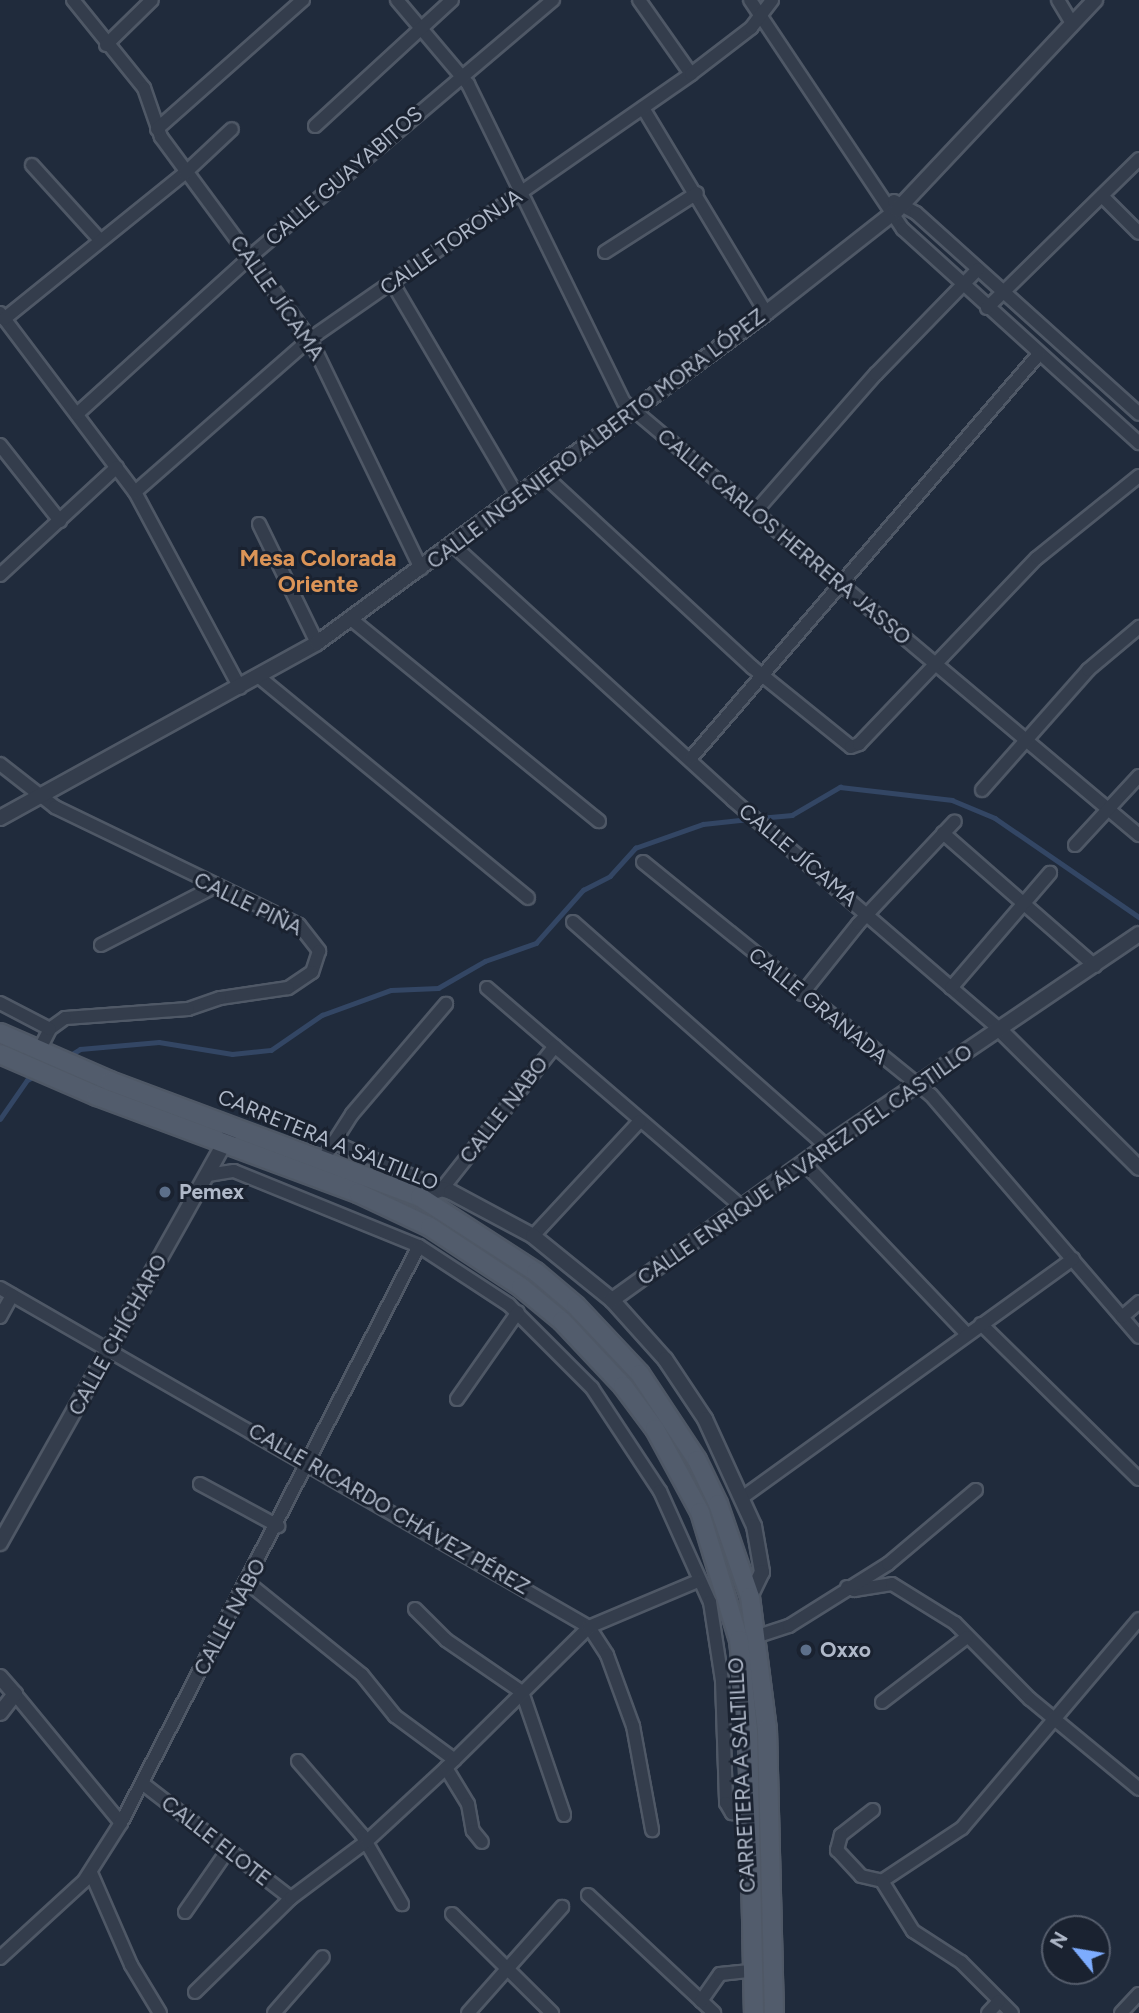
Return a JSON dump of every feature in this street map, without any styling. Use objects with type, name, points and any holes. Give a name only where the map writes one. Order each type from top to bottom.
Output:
[{"type":"main road","name":"CARRETERA A SALTILLO","points":[[0,1033],[73,1066],[324,1158],[420,1197],[536,1272],[576,1306],[639,1374],[697,1460],[718,1504],[750,1597],[758,1636],[767,1729],[775,2013]]},
{"type":"main road","name":"CARRETERA A SALTILLO","points":[[0,1054],[53,1078],[358,1193],[430,1227],[521,1287],[592,1351],[655,1429],[701,1512],[732,1608],[744,1678],[750,1970],[754,2013]]},
{"type":"street","name":"CALLE JÍCAMA","points":[[73,0],[106,45],[144,88],[157,129],[185,173],[251,256],[310,339],[421,569]]},
{"type":"street","points":[[157,129],[303,0]]},
{"type":"street","name":"CALLE CARLOS HERRERA JASSO","points":[[397,0],[462,75],[522,192],[618,394],[631,410],[1139,835]]},
{"type":"street","points":[[315,126],[452,0]]},
{"type":"street","name":"CALLE GUAYABITOS","points":[[77,414],[251,256],[553,0]]},
{"type":"street","points":[[639,0],[691,74]]},
{"type":"street","points":[[750,0],[882,197],[978,269],[1139,414]]},
{"type":"street","name":"CALLE TORONJA","points":[[135,492],[310,339],[393,284],[691,74],[751,28],[772,0]]},
{"type":"street","points":[[1058,0],[1072,23]]},
{"type":"street","name":"CALLE INGENIERO ALBERTO MORA LÓPEZ","points":[[0,818],[41,798],[317,643],[766,313],[897,210],[1094,0]]},
{"type":"street","points":[[106,45],[149,1]]},
{"type":"street","points":[[643,108],[697,193],[766,313]]},
{"type":"street","points":[[232,129],[185,173],[2,316],[135,492],[240,688]]},
{"type":"street","points":[[987,308],[1139,159]]},
{"type":"street","points":[[32,165],[100,240]]},
{"type":"street","points":[[605,252],[697,193]]},
{"type":"street","points":[[1102,196],[1139,233]]},
{"type":"street","points":[[897,210],[962,285],[1139,443]]},
{"type":"street","points":[[755,512],[858,394],[978,269]]},
{"type":"street","points":[[393,284],[517,497]]},
{"type":"street","points":[[691,758],[1039,354]]},
{"type":"street","points":[[0,445],[60,521]]},
{"type":"street","points":[[0,575],[117,467]]},
{"type":"street","points":[[545,476],[763,674],[851,747],[859,744],[1037,558],[1139,476]]},
{"type":"street","points":[[259,524],[317,643]]},
{"type":"street","name":"CALLE JÍCAMA","points":[[453,545],[691,758],[733,800],[999,1029],[1139,1168]]},
{"type":"street","points":[[351,619],[599,821]]},
{"type":"street","points":[[982,790],[1088,670],[1139,627]]},
{"type":"street","points":[[259,677],[528,898]]},
{"type":"street","name":"CALLE PIÑA","points":[[0,764],[41,798],[214,887],[306,930],[319,951],[312,972],[278,991],[220,998],[188,1009],[65,1018],[50,1028]]},
{"type":"street","points":[[1075,845],[1139,776]]},
{"type":"street","points":[[802,995],[868,914],[955,821]]},
{"type":"street","points":[[943,833],[1095,966]]},
{"type":"street","name":"CALLE GRANADA","points":[[643,862],[802,995],[919,1085],[991,1160],[1139,1337]]},
{"type":"street","points":[[951,988],[1050,873]]},
{"type":"street","points":[[100,945],[214,887]]},
{"type":"street","points":[[573,922],[826,1146]]},
{"type":"street","name":"CALLE ENRIQUE ÁLVAREZ DEL CASTILLO","points":[[612,1300],[826,1146],[1139,934]]},
{"type":"street","points":[[487,988],[742,1207]]},
{"type":"street","points":[[0,1003],[50,1028],[45,1054]]},
{"type":"street","points":[[324,1158],[333,1142],[446,1004]]},
{"type":"street","name":"CALLE NABO","points":[[442,1189],[555,1046]]},
{"type":"street","points":[[533,1236],[640,1121]]},
{"type":"street","name":"CALLE CHÍCHARO","points":[[0,1543],[234,1126]]},
{"type":"street","points":[[333,1142],[492,1210],[533,1236],[612,1300],[685,1386],[743,1497],[762,1557],[761,1580],[750,1597]]},
{"type":"street","points":[[803,1162],[967,1334]]},
{"type":"street","points":[[208,1175],[234,1171],[419,1246],[518,1312],[577,1370],[619,1424],[660,1491],[712,1610],[722,1680],[726,1804],[732,1813],[748,1814]]},
{"type":"street","points":[[420,1197],[442,1189]]},
{"type":"street","name":"CALLE NABO","points":[[0,1958],[91,1873],[121,1823],[278,1526],[419,1246]]},
{"type":"street","points":[[743,1497],[1073,1259]]},
{"type":"street","name":"CALLE RICARDO CHÁVEZ PÉREZ","points":[[0,1288],[310,1463],[589,1627],[607,1655],[633,1726],[652,1830]]},
{"type":"street","points":[[0,1317],[12,1295]]},
{"type":"street","points":[[1122,1317],[1139,1302]]},
{"type":"street","points":[[457,1399],[518,1312]]},
{"type":"street","points":[[981,1324],[1139,1479]]},
{"type":"street","points":[[200,1484],[278,1526]]},
{"type":"street","points":[[758,1636],[789,1626],[890,1562],[976,1490]]},
{"type":"street","points":[[195,1992],[291,1898],[366,1841],[450,1764],[589,1627],[698,1581]]},
{"type":"street","points":[[248,1583],[362,1675],[395,1716],[450,1764],[468,1804],[473,1831],[482,1842]]},
{"type":"street","points":[[847,1587],[854,1590],[878,1584],[899,1587],[954,1623],[1054,1717],[1139,1789]]},
{"type":"street","points":[[415,1609],[446,1640],[522,1692],[564,1815]]},
{"type":"street","points":[[882,1881],[962,1828],[1139,1619]]},
{"type":"street","points":[[882,1702],[967,1637]]},
{"type":"street","points":[[0,1677],[121,1823]]},
{"type":"street","points":[[722,1680],[744,1678]]},
{"type":"street","points":[[0,1713],[15,1694]]},
{"type":"street","points":[[298,1761],[366,1841],[402,1903]]},
{"type":"street","name":"CALLE ELOTE","points":[[142,1783],[291,1898]]},
{"type":"street","points":[[873,1810],[841,1835],[837,1850],[861,1876],[882,1881],[913,1931],[961,1962],[1012,2013]]},
{"type":"street","points":[[184,1912],[228,1850]]},
{"type":"street","points":[[91,1873],[134,1971],[160,2013]]},
{"type":"street","points":[[588,1895],[714,2013]]},
{"type":"street","points":[[468,2013],[562,1907]]},
{"type":"street","points":[[452,1914],[552,2013]]},
{"type":"street","points":[[274,2013],[323,1957]]},
{"type":"street","points":[[701,2001],[720,1974],[750,1970]]},
{"type":"street","points":[[1121,2013],[1139,1994]]},
{"type":"street","points":[[988,2013],[999,2001]]},
{"type":"waterway","points":[[758,818],[792,815],[840,787],[952,800],[995,818],[1139,917]]},
{"type":"waterway","points":[[69,1056],[80,1049],[159,1042],[232,1054],[271,1050],[322,1015],[391,990],[438,988],[485,961],[536,943],[583,890],[610,876],[635,848],[703,824],[749,819]]},
{"type":"waterway","points":[[0,1119],[27,1080],[37,1075]]},
{"type":"place","name":"Pemex","points":[[165,1192]]},
{"type":"place","name":"Oxxo","points":[[806,1650]]},
{"type":"district","name":"Mesa Colorada Oriente","points":[[318,571]]}]
